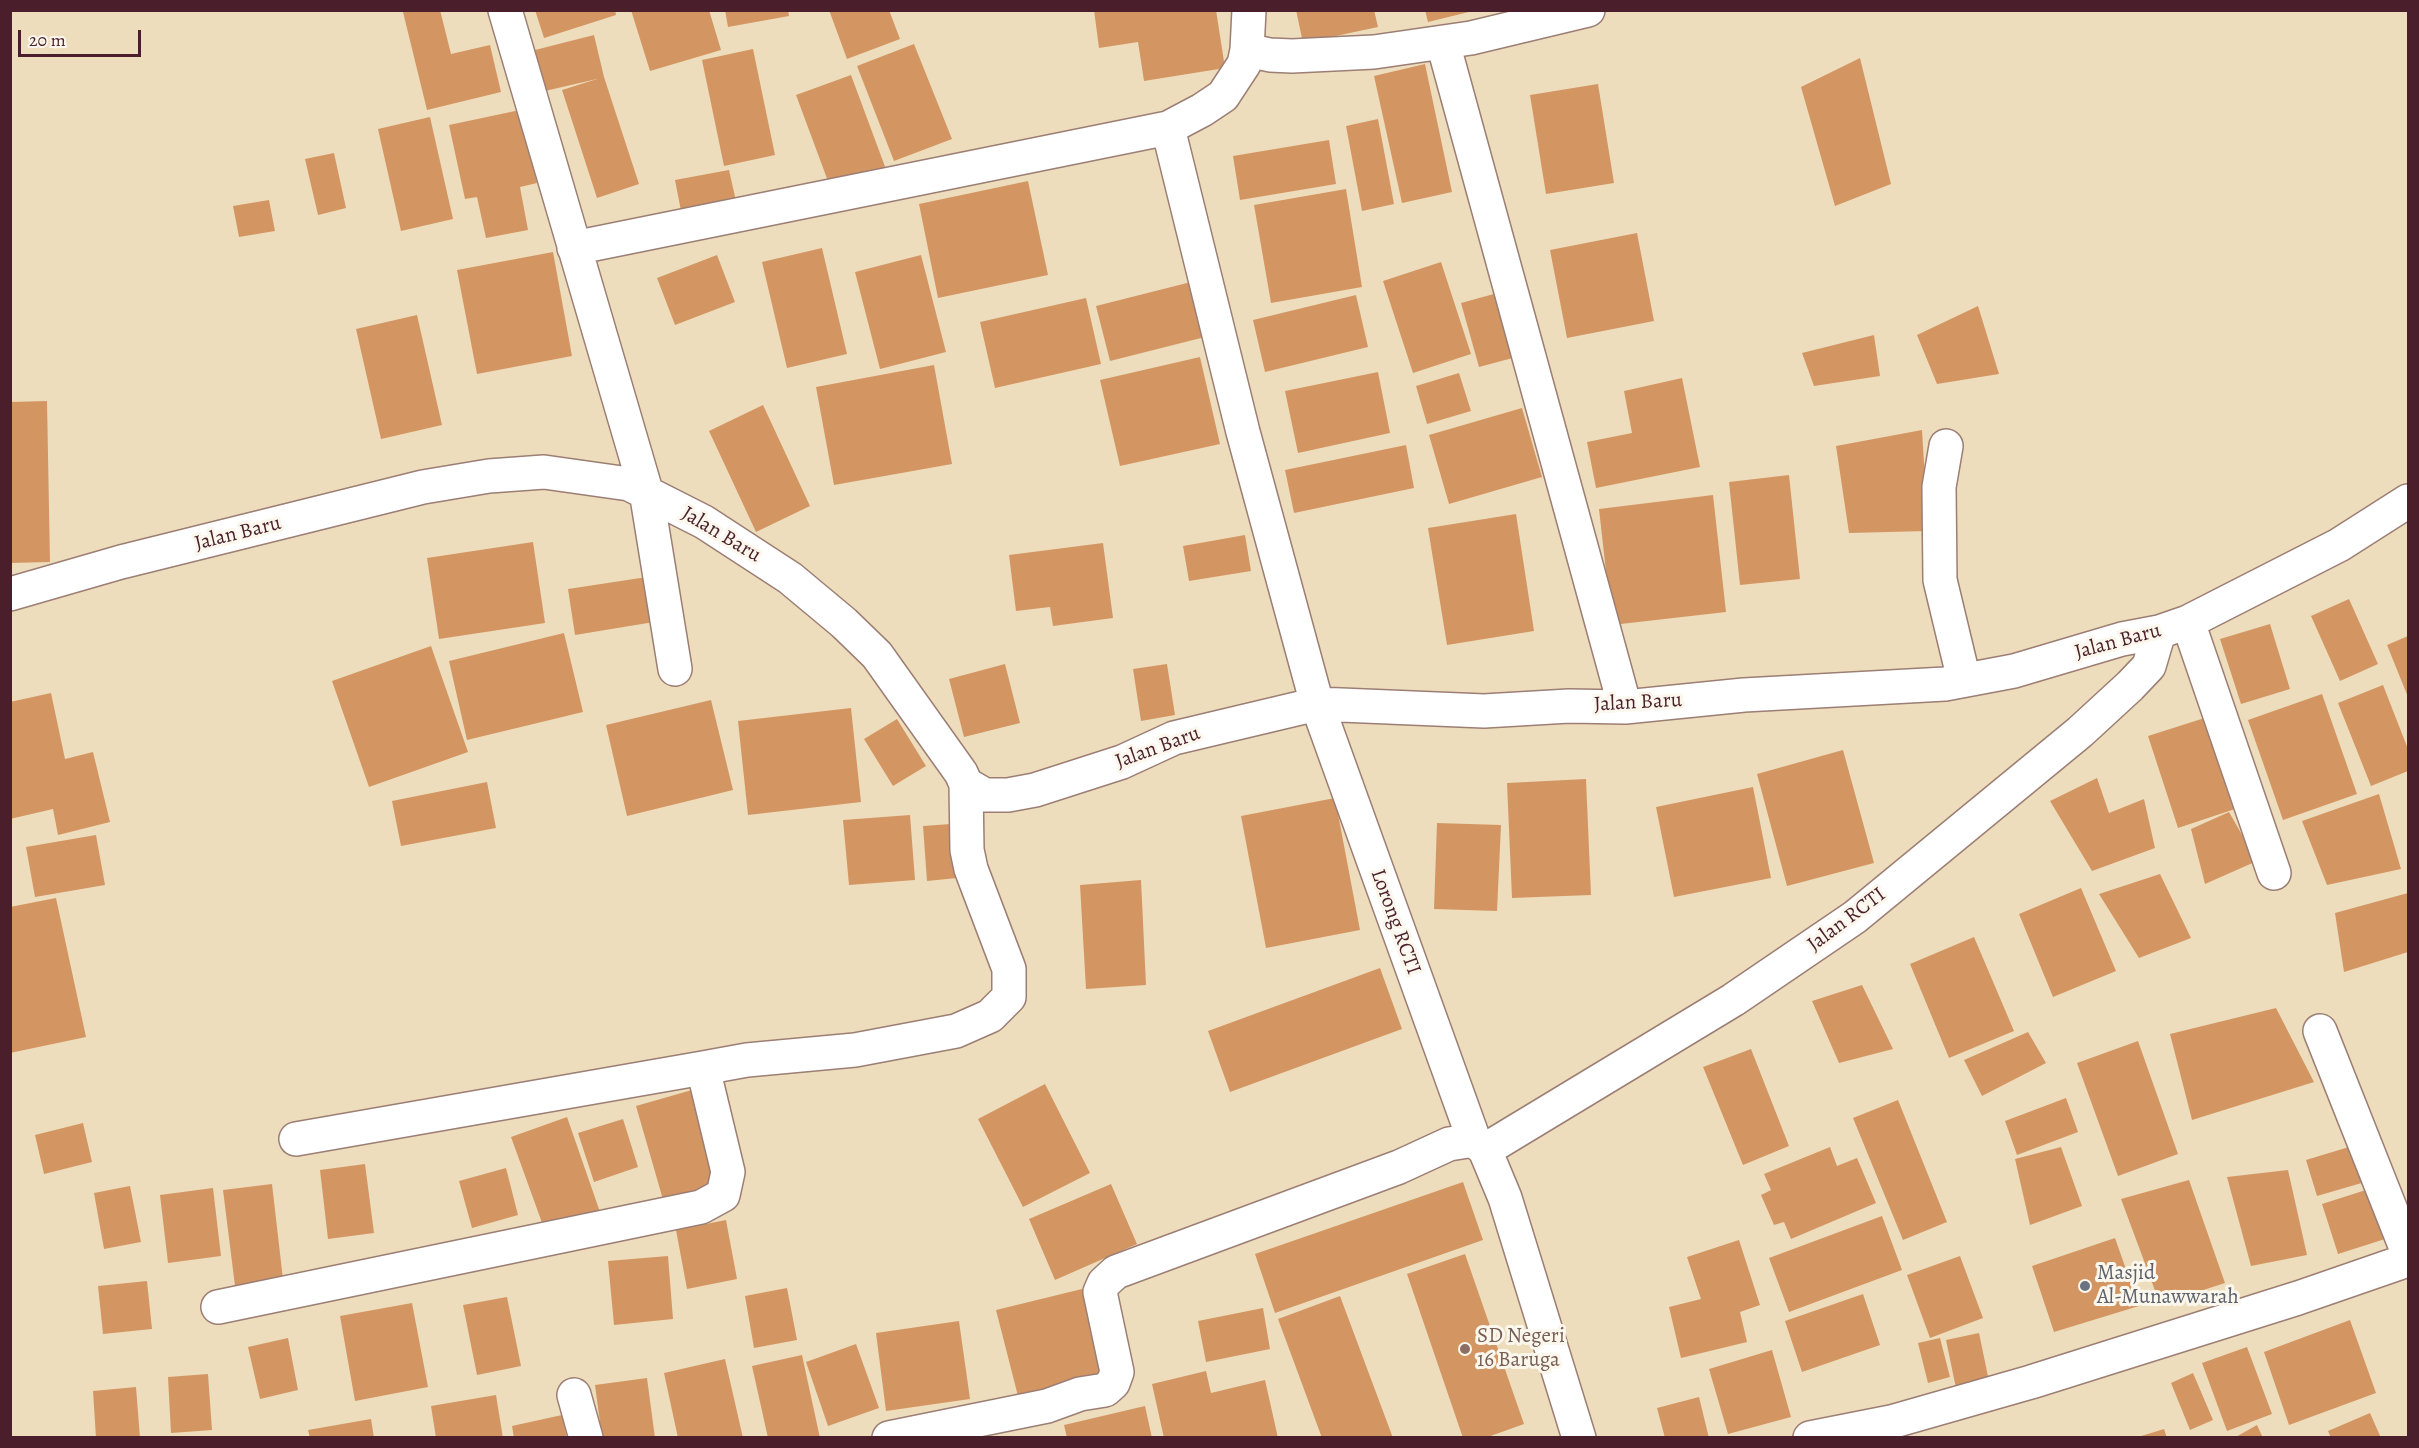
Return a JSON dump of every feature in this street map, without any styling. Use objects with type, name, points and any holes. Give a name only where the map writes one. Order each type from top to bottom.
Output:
[{"type":"street","points":[[505,10],[646,491],[675,669]]},
{"type":"street","points":[[574,248],[1168,128],[1223,96],[1244,64],[1249,10]]},
{"type":"street","points":[[1247,50],[1270,55],[1292,56],[1374,52],[1443,43],[1588,10]]},
{"type":"street","points":[[1443,43],[1625,707]]},
{"type":"street","name":"Lorong RCTI","points":[[1168,128],[1243,432],[1317,704],[1479,1145],[1504,1198],[1578,1437]]},
{"type":"street","points":[[1946,446],[1939,486],[1940,580],[1964,680]]},
{"type":"street","name":"Jalan Baru","points":[[10,594],[121,562],[400,493],[489,476],[544,472],[628,484],[704,522],[790,578],[844,623],[877,655],[961,773],[966,784],[985,795],[1008,795],[1035,790],[1122,762],[1174,738],[1317,704],[1484,711],[1569,706],[1625,707],[1744,695],[1945,684],[2014,671],[2122,639],[2174,627],[2339,545],[2409,501]]},
{"type":"street","points":[[2174,627],[2274,873]]},
{"type":"street","name":"Jalan RCTI","points":[[889,1437],[1047,1406],[1080,1394],[1104,1390],[1113,1383],[1117,1372],[1100,1292],[1104,1283],[1116,1272],[1399,1167],[1449,1144],[1479,1145],[1733,1000],[1855,917],[2080,732],[2130,686],[2148,666],[2174,627]]},
{"type":"street","points":[[297,1139],[747,1060],[855,1050],[956,1031],[990,1016],[1009,997],[1009,969],[969,860],[966,784]]},
{"type":"street","points":[[2320,1032],[2409,1253]]},
{"type":"street","points":[[218,1307],[701,1208],[723,1195],[728,1172],[703,1068]]},
{"type":"street","points":[[1810,1437],[1891,1422],[2031,1382],[2298,1298],[2409,1260]]},
{"type":"street","points":[[574,1395],[586,1437]]},
{"type":"building","points":[[440,10],[451,54],[490,45],[501,92],[427,110],[403,12]]},
{"type":"building","points":[[535,10],[615,10],[616,15],[544,38]]},
{"type":"building","points":[[631,10],[709,10],[721,50],[650,71]]},
{"type":"building","points":[[725,10],[788,10],[789,16],[728,27]]},
{"type":"building","points":[[829,10],[889,10],[900,39],[847,59]]},
{"type":"building","points":[[1094,10],[1216,10],[1225,68],[1144,81],[1138,42],[1099,48]]},
{"type":"building","points":[[1296,10],[1374,10],[1378,27],[1303,43]]},
{"type":"building","points":[[1425,10],[1473,10],[1473,11],[1428,22]]},
{"type":"building","points":[[594,35],[604,77],[639,184],[597,198],[562,90],[597,79],[545,91],[535,50]]},
{"type":"building","points":[[914,44],[952,139],[894,161],[857,66]]},
{"type":"building","points":[[753,49],[775,155],[724,166],[702,60]]},
{"type":"building","points":[[1860,58],[1891,184],[1835,206],[1801,87]]},
{"type":"building","points":[[1425,64],[1452,192],[1402,203],[1374,76]]},
{"type":"building","points":[[851,75],[887,172],[832,192],[796,95]]},
{"type":"building","points":[[1598,84],[1614,183],[1546,194],[1530,95]]},
{"type":"building","points":[[520,110],[537,183],[520,187],[528,230],[486,238],[477,197],[465,199],[449,125]]},
{"type":"building","points":[[430,117],[453,219],[401,231],[378,129]]},
{"type":"building","points":[[1378,119],[1394,204],[1362,211],[1346,126]]},
{"type":"building","points":[[1329,140],[1336,184],[1240,200],[1233,156]]},
{"type":"building","points":[[334,153],[346,208],[318,215],[305,159]]},
{"type":"building","points":[[729,170],[736,201],[681,211],[675,180]]},
{"type":"building","points":[[1028,181],[1048,275],[938,298],[919,204]]},
{"type":"building","points":[[1346,189],[1362,287],[1271,303],[1254,205]]},
{"type":"building","points":[[269,200],[275,231],[239,237],[233,206]]},
{"type":"building","points":[[1637,233],[1654,321],[1567,338],[1550,250]]},
{"type":"building","points":[[822,248],[847,354],[787,368],[762,262]]},
{"type":"building","points":[[553,252],[572,356],[477,374],[457,270]]},
{"type":"building","points":[[717,255],[735,302],[675,325],[657,278]]},
{"type":"building","points":[[921,255],[946,352],[880,369],[855,272]]},
{"type":"building","points":[[1441,262],[1471,354],[1413,373],[1383,281]]},
{"type":"building","points":[[1191,282],[1205,337],[1110,361],[1096,306]]},
{"type":"building","points":[[1501,292],[1520,356],[1479,367],[1461,303]]},
{"type":"building","points":[[1356,295],[1368,347],[1265,372],[1253,320]]},
{"type":"building","points":[[1086,298],[1101,364],[995,388],[980,322]]},
{"type":"building","points":[[1978,306],[1999,374],[1937,384],[1917,335]]},
{"type":"building","points":[[417,315],[442,425],[381,439],[356,329]]},
{"type":"building","points":[[1874,335],[1880,376],[1814,386],[1802,353]]},
{"type":"building","points":[[1200,357],[1220,444],[1120,466],[1100,380]]},
{"type":"building","points":[[934,365],[952,464],[834,485],[816,387]]},
{"type":"building","points":[[1378,372],[1390,433],[1298,453],[1285,391]]},
{"type":"building","points":[[1459,373],[1471,411],[1427,424],[1416,386]]},
{"type":"building","points":[[1682,378],[1700,467],[1596,488],[1587,442],[1632,433],[1624,391]]},
{"type":"building","points":[[47,401],[50,562],[10,563],[10,402]]},
{"type":"building","points":[[763,405],[810,506],[756,532],[709,431]]},
{"type":"building","points":[[1522,408],[1542,477],[1449,504],[1429,435]]},
{"type":"building","points":[[1922,430],[1928,531],[1849,533],[1836,446]]},
{"type":"building","points":[[1406,445],[1414,488],[1294,513],[1285,470]]},
{"type":"building","points":[[1789,475],[1800,579],[1740,585],[1729,482]]},
{"type":"building","points":[[1713,495],[1726,612],[1612,625],[1599,509]]},
{"type":"building","points":[[1516,514],[1534,631],[1447,645],[1428,528]]},
{"type":"building","points":[[1245,535],[1251,571],[1189,581],[1183,546]]},
{"type":"building","points":[[533,542],[545,623],[439,639],[427,558]]},
{"type":"building","points":[[1103,543],[1113,618],[1053,626],[1050,607],[1016,611],[1009,555]]},
{"type":"building","points":[[647,577],[654,622],[575,635],[568,589]]},
{"type":"building","points":[[2349,599],[2378,664],[2340,681],[2311,616]]},
{"type":"building","points":[[2270,624],[2290,689],[2241,704],[2220,639]]},
{"type":"building","points":[[564,633],[583,712],[467,740],[449,661]]},
{"type":"building","points":[[2408,636],[2408,697],[2387,645]]},
{"type":"building","points":[[431,646],[468,752],[369,787],[332,681]]},
{"type":"building","points":[[1005,664],[1020,723],[964,737],[949,679]]},
{"type":"building","points":[[1167,664],[1175,715],[1141,721],[1133,669]]},
{"type":"building","points":[[2383,685],[2408,749],[2408,771],[2371,786],[2338,703]]},
{"type":"building","points":[[51,693],[65,759],[93,752],[110,822],[58,835],[53,809],[10,819],[10,702]]},
{"type":"building","points":[[2322,694],[2357,794],[2283,820],[2248,720]]},
{"type":"building","points":[[711,700],[733,790],[627,816],[606,725]]},
{"type":"building","points":[[851,708],[861,802],[748,815],[738,721]]},
{"type":"building","points":[[2214,715],[2244,806],[2178,828],[2148,736]]},
{"type":"building","points":[[897,719],[926,766],[893,786],[864,739]]},
{"type":"building","points":[[1843,750],[1874,863],[1787,886],[1757,774]]},
{"type":"building","points":[[2097,778],[2109,813],[2144,799],[2155,848],[2092,871],[2050,801]]},
{"type":"building","points":[[1586,779],[1591,895],[1512,898],[1507,783]]},
{"type":"building","points":[[487,782],[496,828],[401,846],[392,801]]},
{"type":"building","points":[[1753,787],[1771,878],[1674,897],[1656,807]]},
{"type":"building","points":[[2379,794],[2401,869],[2327,885],[2302,821]]},
{"type":"building","points":[[1335,798],[1360,930],[1266,948],[1241,816]]},
{"type":"building","points":[[2229,812],[2257,861],[2205,884],[2191,829]]},
{"type":"building","points":[[910,815],[915,880],[849,885],[843,820]]},
{"type":"building","points":[[1437,823],[1501,825],[1497,911],[1434,909]]},
{"type":"building","points":[[951,824],[957,878],[927,881],[923,826]]},
{"type":"building","points":[[96,835],[105,885],[35,897],[26,847]]},
{"type":"building","points":[[2160,874],[2191,938],[2139,958],[2099,894]]},
{"type":"building","points":[[1141,880],[1146,985],[1086,989],[1080,885]]},
{"type":"building","points":[[2081,888],[2116,971],[2053,997],[2019,914]]},
{"type":"building","points":[[2408,893],[2408,952],[2344,972],[2335,913]]},
{"type":"building","points":[[56,898],[86,1037],[10,1053],[10,907]]},
{"type":"building","points":[[1974,937],[2014,1031],[1949,1058],[1910,964]]},
{"type":"building","points":[[1380,968],[1402,1029],[1230,1092],[1208,1031]]},
{"type":"building","points":[[1862,985],[1893,1049],[1839,1063],[1812,1001]]},
{"type":"building","points":[[2276,1008],[2314,1082],[2192,1120],[2170,1034]]},
{"type":"building","points":[[2028,1032],[2046,1063],[1982,1096],[1964,1060]]},
{"type":"building","points":[[2138,1041],[2178,1154],[2118,1176],[2077,1063]]},
{"type":"building","points":[[1751,1049],[1789,1146],[1743,1165],[1703,1067]]},
{"type":"building","points":[[1045,1084],[1090,1173],[1023,1207],[978,1119]]},
{"type":"building","points":[[692,1090],[720,1186],[664,1203],[636,1106]]},
{"type":"building","points":[[2066,1098],[2078,1132],[2017,1155],[2005,1121]]},
{"type":"building","points":[[1898,1100],[1947,1222],[1903,1240],[1853,1118]]},
{"type":"building","points":[[567,1117],[600,1212],[545,1231],[511,1137]]},
{"type":"building","points":[[623,1119],[638,1167],[594,1182],[578,1133]]},
{"type":"building","points":[[83,1123],[92,1162],[44,1174],[35,1135]]},
{"type":"building","points":[[2362,1143],[2372,1180],[2317,1196],[2306,1160]]},
{"type":"building","points":[[1830,1147],[1837,1166],[1857,1158],[1876,1203],[1791,1239],[1784,1222],[1774,1225],[1761,1195],[1771,1190],[1764,1174]]},
{"type":"building","points":[[2061,1147],[2082,1206],[2030,1225],[2015,1159]]},
{"type":"building","points":[[365,1164],[374,1233],[328,1239],[320,1170]]},
{"type":"building","points":[[506,1168],[518,1215],[472,1228],[459,1181]]},
{"type":"building","points":[[2288,1170],[2307,1255],[2251,1266],[2227,1177]]},
{"type":"building","points":[[2189,1180],[2225,1283],[2160,1304],[2121,1199]]},
{"type":"building","points":[[1463,1182],[1483,1240],[1275,1313],[1255,1254]]},
{"type":"building","points":[[272,1184],[284,1288],[236,1294],[223,1190]]},
{"type":"building","points":[[1111,1184],[1137,1244],[1055,1280],[1029,1219]]},
{"type":"building","points":[[130,1186],[141,1242],[104,1249],[94,1193]]},
{"type":"building","points":[[213,1188],[221,1256],[168,1263],[160,1195]]},
{"type":"building","points":[[2369,1189],[2385,1239],[2338,1254],[2322,1204]]},
{"type":"building","points":[[1882,1216],[1902,1270],[1789,1312],[1769,1258]]},
{"type":"building","points":[[726,1220],[737,1279],[687,1289],[676,1230]]},
{"type":"building","name":"Masjid Al-Munawwarah","points":[[2115,1238],[2139,1306],[2054,1332],[2032,1266]]},
{"type":"building","points":[[1739,1240],[1760,1305],[1740,1312],[1747,1342],[1681,1358],[1669,1307],[1701,1299],[1687,1257]]},
{"type":"building","name":"SD Negeri 16 Baruga","points":[[1465,1254],[1524,1424],[1485,1438],[1463,1438],[1407,1274]]},
{"type":"building","points":[[668,1256],[673,1319],[614,1325],[608,1261]]},
{"type":"building","points":[[1960,1256],[1983,1318],[1930,1338],[1907,1275]]},
{"type":"building","points":[[147,1281],[152,1329],[103,1334],[98,1286]]},
{"type":"building","points":[[787,1288],[797,1340],[754,1348],[745,1296]]},
{"type":"building","points":[[1086,1288],[1109,1379],[1019,1400],[996,1310]]},
{"type":"building","points":[[1863,1294],[1880,1345],[1802,1372],[1785,1321]]},
{"type":"building","points":[[1340,1296],[1393,1438],[1322,1438],[1278,1319]]},
{"type":"building","points":[[507,1297],[521,1366],[477,1375],[463,1305]]},
{"type":"building","points":[[412,1303],[428,1387],[355,1401],[340,1316]]},
{"type":"building","points":[[1263,1308],[1270,1349],[1206,1362],[1198,1321]]},
{"type":"building","points":[[2350,1320],[2376,1393],[2289,1425],[2264,1352]]},
{"type":"building","points":[[959,1321],[970,1399],[886,1411],[876,1333]]},
{"type":"building","points":[[1979,1333],[1990,1386],[1957,1393],[1946,1340]]},
{"type":"building","points":[[288,1338],[298,1390],[260,1399],[248,1347]]},
{"type":"building","points":[[1940,1338],[1950,1377],[1928,1383],[1918,1343]]},
{"type":"building","points":[[856,1344],[879,1408],[828,1426],[806,1362]]},
{"type":"building","points":[[2247,1347],[2272,1414],[2227,1431],[2202,1363]]},
{"type":"building","points":[[1772,1350],[1791,1417],[1728,1434],[1709,1369]]},
{"type":"building","points":[[802,1355],[820,1438],[768,1438],[752,1366]]},
{"type":"building","points":[[725,1359],[743,1438],[678,1438],[664,1373]]},
{"type":"building","points":[[1206,1371],[1211,1393],[1265,1380],[1278,1438],[1164,1438],[1152,1384]]},
{"type":"building","points":[[2193,1373],[2213,1420],[2190,1430],[2171,1383]]},
{"type":"building","points":[[208,1374],[212,1430],[171,1433],[168,1377]]},
{"type":"building","points":[[647,1378],[655,1438],[602,1438],[595,1385]]},
{"type":"building","points":[[136,1387],[140,1438],[96,1438],[93,1391]]},
{"type":"building","points":[[496,1395],[503,1438],[436,1438],[431,1406]]},
{"type":"building","points":[[1699,1397],[1709,1438],[1665,1438],[1657,1408]]},
{"type":"building","points":[[1145,1406],[1152,1438],[1067,1438],[1064,1425]]},
{"type":"building","points":[[2370,1413],[2381,1438],[2331,1438],[2328,1431]]},
{"type":"building","points":[[562,1415],[567,1438],[514,1438],[512,1426]]},
{"type":"building","points":[[371,1419],[374,1438],[310,1438],[308,1430]]},
{"type":"building","points":[[2257,1425],[2263,1438],[2234,1438]]},
{"type":"building","points":[[2164,1429],[2167,1438],[2138,1438],[2138,1437]]},
{"type":"place","name":"Masjid Al-Munawwarah","points":[[2085,1286]]},
{"type":"place","name":"SD Negeri 16 Baruga","points":[[1465,1349]]}]
